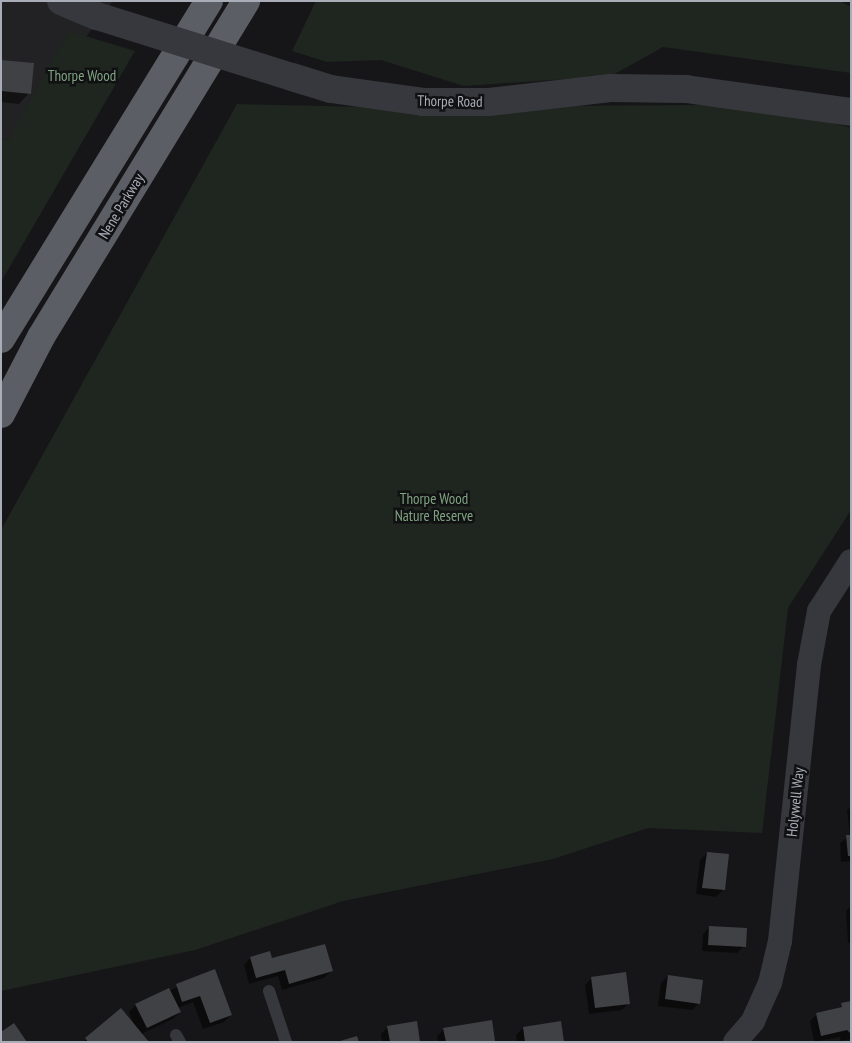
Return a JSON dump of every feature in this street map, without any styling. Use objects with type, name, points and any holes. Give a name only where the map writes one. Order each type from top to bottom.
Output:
[{"type":"highway","points":[[1,339],[209,1]]},
{"type":"highway","name":"Nene Parkway","points":[[1,414],[41,337],[246,1]]},
{"type":"street","name":"Thorpe Road","points":[[61,1],[97,16],[331,89],[423,102],[489,102],[610,88],[686,89],[851,112]]},
{"type":"street","name":"Holywell Way","points":[[735,1042],[753,1021],[770,983],[780,941],[811,656],[820,612],[851,561]]},
{"type":"lane","points":[[269,991],[286,1042]]},
{"type":"shaded area","points":[[1,1],[113,1],[8,140],[1,139]]},
{"type":"green space","points":[[316,1],[840,1],[851,7],[851,73],[663,47],[611,76],[464,86],[381,60],[327,62],[292,51]]},
{"type":"green space","name":"Thorpe Wood","points":[[69,31],[135,51],[1,282],[1,139],[8,140]]},
{"type":"green space","name":"Thorpe Wood Nature Reserve","points":[[237,104],[369,107],[708,105],[822,120],[851,128],[851,510],[788,608],[762,833],[648,828],[553,859],[343,901],[195,950],[1,991],[1,530]]},
{"type":"building","points":[[1,60],[34,63],[31,94],[1,91]]},
{"type":"building","points":[[846,835],[851,835],[851,856],[848,856]]},
{"type":"building","points":[[707,852],[729,854],[725,890],[702,888]]},
{"type":"building","points":[[709,926],[747,928],[746,947],[708,945]]},
{"type":"building","points":[[325,944],[333,971],[289,984],[285,970],[256,978],[250,957],[270,951],[272,958]]},
{"type":"building","points":[[215,969],[232,1015],[210,1023],[200,996],[182,1002],[176,984]]},
{"type":"building","points":[[626,972],[630,1004],[595,1008],[591,977]]},
{"type":"building","points":[[668,975],[703,980],[700,1004],[665,999]]},
{"type":"building","points":[[169,988],[181,1012],[147,1028],[135,1004]]},
{"type":"building","points":[[851,1001],[851,1034],[847,1030],[821,1036],[816,1013],[842,1007],[841,1003]]},
{"type":"building","points":[[121,1008],[149,1042],[88,1042],[85,1038]]},
{"type":"building","points":[[492,1020],[495,1041],[446,1042],[443,1028]]},
{"type":"building","points":[[417,1021],[420,1042],[390,1042],[387,1026]]},
{"type":"building","points":[[561,1021],[564,1042],[525,1042],[523,1027]]},
{"type":"building","points":[[14,1023],[27,1042],[1,1042],[1,1032]]},
{"type":"building","points":[[357,1036],[359,1042],[340,1042],[340,1041]]}]
